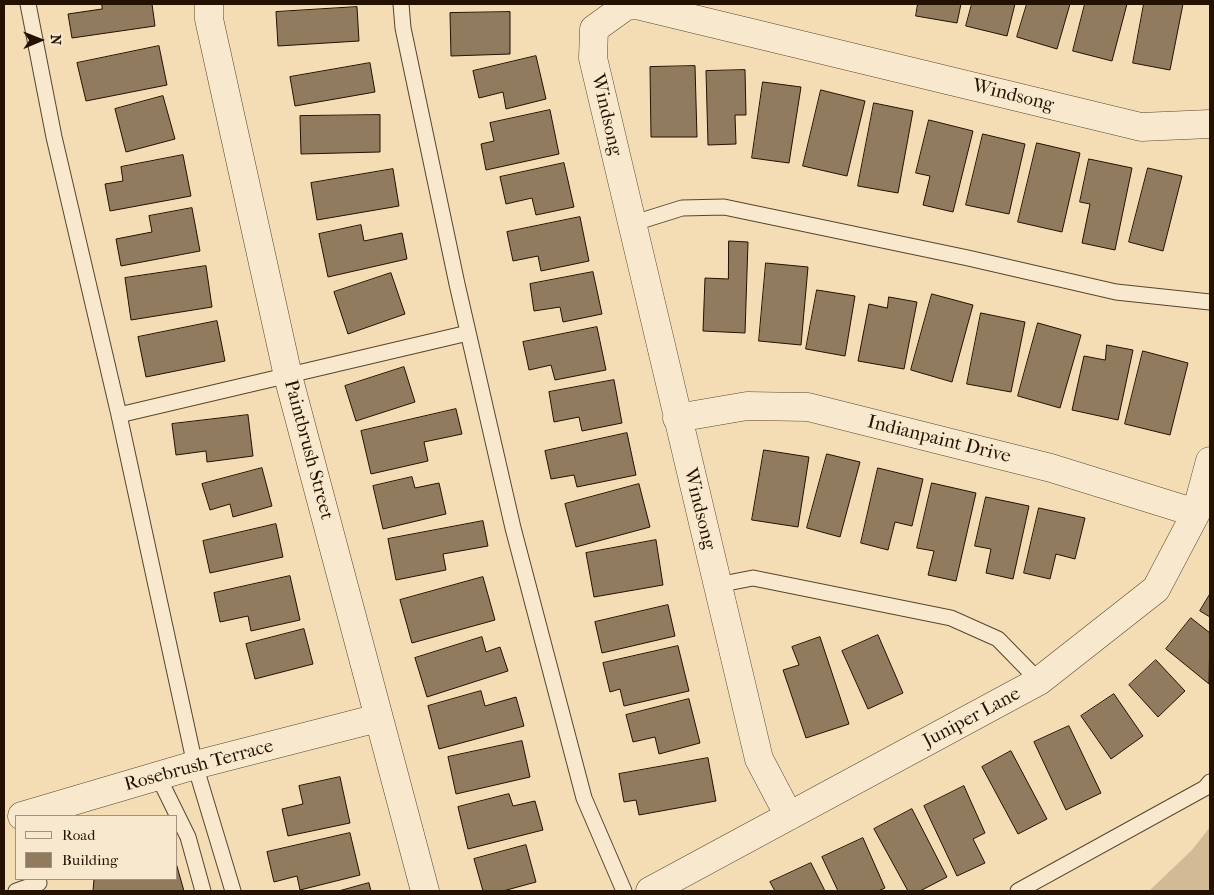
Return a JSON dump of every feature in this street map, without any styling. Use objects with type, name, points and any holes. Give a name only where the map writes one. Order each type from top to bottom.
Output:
[{"type":"street","name":"Paintbrush Street","points":[[209,4],[209,19],[288,376],[425,891]]},
{"type":"street","name":"Windsong","points":[[789,816],[759,759],[593,58],[594,29],[626,6],[636,5],[1141,127],[1210,124]]},
{"type":"street","name":"Indianpaint Drive","points":[[677,418],[747,406],[808,407],[1051,468],[1196,513]]},
{"type":"street","name":"Juniper Lane","points":[[650,891],[1039,681],[1156,589],[1196,513],[1210,461]]},
{"type":"street","name":"Rosebrush Terrace","points":[[25,815],[195,765],[378,718]]},
{"type":"lane","points":[[28,4],[54,137],[119,416],[195,765],[233,891]]},
{"type":"lane","points":[[401,4],[402,28],[468,333],[513,528],[584,798],[624,891]]},
{"type":"lane","points":[[631,224],[682,208],[724,207],[968,258],[1116,292],[1210,302]]},
{"type":"lane","points":[[119,416],[468,333]]},
{"type":"lane","points":[[717,585],[753,578],[951,618],[998,639],[1039,681]]},
{"type":"lane","points":[[158,776],[177,815]]},
{"type":"lane","points":[[1018,891],[1205,788],[1210,782]]},
{"type":"lane","points":[[178,817],[188,837],[204,891]]},
{"type":"lane","points":[[16,891],[39,884]]},
{"type":"shaded area","points":[[1210,827],[1210,891],[1149,891],[1192,850]]},
{"type":"building","points":[[102,4],[152,4],[155,26],[72,38],[68,14],[102,9]]},
{"type":"building","points":[[918,4],[961,4],[957,23],[916,16]]},
{"type":"building","points":[[972,4],[1015,4],[1007,36],[966,26]]},
{"type":"building","points":[[1027,4],[1070,4],[1057,49],[1017,37]]},
{"type":"building","points":[[1085,4],[1127,4],[1112,61],[1073,51]]},
{"type":"building","points":[[1144,4],[1183,4],[1170,70],[1133,63]]},
{"type":"building","points":[[357,7],[359,41],[278,46],[276,12]]},
{"type":"building","points":[[510,12],[510,54],[451,56],[450,13]]},
{"type":"building","points":[[159,46],[167,85],[86,101],[77,63]]},
{"type":"building","points":[[536,56],[546,99],[506,109],[503,92],[479,98],[473,71]]},
{"type":"building","points":[[370,63],[375,92],[295,106],[290,77]]},
{"type":"building","points":[[695,66],[697,137],[651,137],[650,67]]},
{"type":"building","points":[[745,70],[746,115],[735,115],[736,144],[708,145],[706,71]]},
{"type":"building","points":[[763,82],[801,87],[789,163],[752,158]]},
{"type":"building","points":[[821,90],[865,101],[847,176],[803,166]]},
{"type":"building","points":[[163,96],[175,139],[126,152],[115,109]]},
{"type":"building","points":[[874,103],[913,111],[898,193],[858,186]]},
{"type":"building","points":[[550,110],[559,154],[486,170],[481,144],[494,141],[490,123]]},
{"type":"building","points":[[380,115],[380,152],[301,154],[300,116]]},
{"type":"building","points":[[929,120],[973,131],[953,212],[923,205],[930,176],[916,173]]},
{"type":"building","points":[[983,134],[1025,144],[1009,214],[966,205]]},
{"type":"building","points":[[1037,143],[1080,153],[1062,232],[1018,222]]},
{"type":"building","points":[[183,155],[191,196],[110,211],[105,184],[123,181],[121,167]]},
{"type":"building","points":[[1089,159],[1132,168],[1115,250],[1082,243],[1090,204],[1080,202]]},
{"type":"building","points":[[564,163],[574,207],[536,215],[532,198],[506,204],[500,177]]},
{"type":"building","points":[[1148,168],[1182,176],[1163,251],[1129,242]]},
{"type":"building","points":[[393,169],[399,206],[317,220],[311,183]]},
{"type":"building","points":[[192,208],[200,251],[121,266],[116,239],[152,232],[149,216]]},
{"type":"building","points":[[580,217],[589,261],[541,271],[538,256],[513,261],[507,232]]},
{"type":"building","points":[[361,225],[364,241],[402,233],[407,259],[328,277],[319,234]]},
{"type":"building","points":[[729,241],[748,242],[745,333],[703,331],[705,278],[728,279]]},
{"type":"building","points":[[766,263],[808,267],[801,345],[759,341]]},
{"type":"building","points":[[206,266],[212,307],[131,320],[125,278]]},
{"type":"building","points":[[593,272],[602,314],[563,322],[560,307],[534,311],[530,284]]},
{"type":"building","points":[[391,273],[405,314],[348,334],[334,292]]},
{"type":"building","points":[[817,290],[855,296],[845,356],[806,349]]},
{"type":"building","points":[[932,294],[973,305],[952,382],[911,370]]},
{"type":"building","points":[[889,297],[917,302],[904,369],[858,361],[869,304],[887,308]]},
{"type":"building","points":[[981,313],[1025,322],[1011,392],[967,384]]},
{"type":"building","points":[[217,321],[225,361],[146,377],[138,337]]},
{"type":"building","points":[[1038,323],[1081,335],[1060,408],[1018,396]]},
{"type":"building","points":[[597,327],[606,370],[555,380],[551,365],[529,370],[523,342]]},
{"type":"building","points":[[1107,345],[1133,350],[1118,420],[1072,410],[1084,356],[1105,360]]},
{"type":"building","points":[[1143,351],[1188,363],[1170,435],[1125,424]]},
{"type":"building","points":[[404,367],[415,402],[356,421],[345,386]]},
{"type":"building","points":[[614,380],[622,423],[582,431],[579,417],[554,422],[549,392]]},
{"type":"building","points":[[456,409],[462,434],[424,442],[428,461],[371,474],[361,431]]},
{"type":"building","points":[[248,415],[253,456],[207,462],[206,451],[176,455],[172,424]]},
{"type":"building","points":[[627,433],[636,475],[577,487],[574,475],[551,479],[545,451]]},
{"type":"building","points":[[764,450],[809,457],[798,527],[752,520]]},
{"type":"building","points":[[827,454],[860,462],[840,537],[807,528]]},
{"type":"building","points":[[262,468],[272,506],[233,517],[230,504],[210,510],[202,484]]},
{"type":"building","points":[[878,468],[923,479],[912,526],[895,522],[888,550],[861,543]]},
{"type":"building","points":[[412,477],[415,488],[439,483],[446,514],[383,529],[373,486]]},
{"type":"building","points":[[932,483],[976,493],[956,581],[928,575],[934,551],[917,548]]},
{"type":"building","points":[[639,484],[650,527],[576,547],[565,504]]},
{"type":"building","points":[[986,497],[1029,506],[1013,579],[986,573],[991,549],[975,546]]},
{"type":"building","points":[[1039,508],[1085,518],[1075,559],[1056,554],[1050,579],[1024,573]]},
{"type":"building","points":[[483,521],[488,546],[443,554],[446,570],[396,580],[388,539]]},
{"type":"building","points":[[276,524],[283,557],[210,573],[203,541]]},
{"type":"building","points":[[656,540],[663,585],[594,597],[586,553]]},
{"type":"building","points":[[290,576],[300,620],[251,631],[248,616],[220,622],[214,593]]},
{"type":"building","points":[[483,577],[495,620],[412,643],[400,600]]},
{"type":"building","points":[[1210,594],[1210,617],[1200,611]]},
{"type":"building","points":[[668,605],[675,636],[602,653],[595,622]]},
{"type":"building","points":[[1191,618],[1210,633],[1209,684],[1166,649]]},
{"type":"building","points":[[304,629],[313,664],[255,679],[246,644]]},
{"type":"building","points":[[878,635],[903,693],[868,709],[842,651]]},
{"type":"building","points":[[482,637],[486,652],[500,647],[508,671],[427,697],[415,658]]},
{"type":"building","points":[[820,637],[849,724],[806,738],[783,670],[799,665],[792,647]]},
{"type":"building","points":[[678,646],[689,691],[624,706],[620,689],[610,692],[603,663]]},
{"type":"building","points":[[1156,660],[1185,691],[1158,717],[1129,685]]},
{"type":"building","points":[[481,691],[485,706],[516,697],[524,726],[439,749],[428,706]]},
{"type":"building","points":[[1114,694],[1143,736],[1111,759],[1081,716]]},
{"type":"building","points":[[689,699],[700,743],[659,754],[655,737],[633,742],[626,715]]},
{"type":"building","points":[[1069,726],[1101,793],[1066,810],[1034,742]]},
{"type":"building","points":[[522,741],[530,777],[456,794],[448,757]]},
{"type":"building","points":[[1011,751],[1047,819],[1018,834],[982,767]]},
{"type":"building","points":[[708,758],[716,801],[639,815],[636,800],[624,802],[619,774]]},
{"type":"building","points":[[340,777],[350,823],[288,836],[282,809],[303,804],[299,786]]},
{"type":"building","points":[[964,786],[985,833],[973,839],[985,863],[957,876],[924,806]]},
{"type":"building","points":[[509,794],[513,806],[535,801],[543,830],[468,849],[458,807]]},
{"type":"building","points":[[912,809],[947,877],[920,891],[908,891],[874,829]]},
{"type":"building","points":[[350,833],[360,875],[300,890],[297,876],[274,882],[267,852]]},
{"type":"building","points":[[863,838],[885,888],[878,891],[838,891],[822,857]]},
{"type":"building","points":[[526,845],[536,882],[503,891],[483,891],[474,859]]},
{"type":"building","points":[[811,863],[825,891],[775,891],[770,882]]},
{"type":"building","points":[[178,870],[184,891],[93,891],[94,880],[178,880]]},
{"type":"building","points":[[369,883],[371,891],[339,891]]}]
